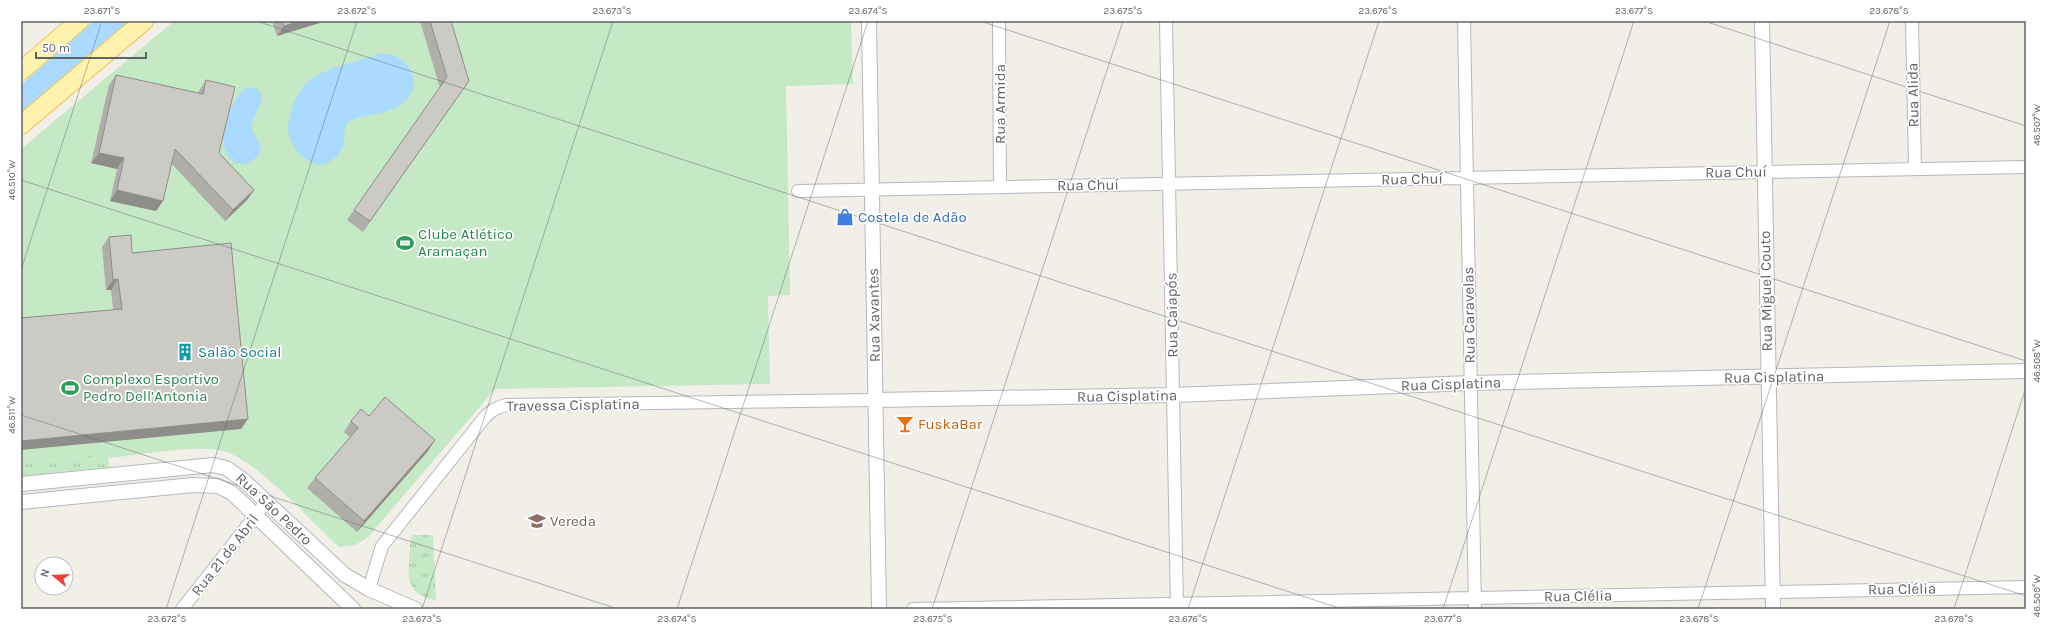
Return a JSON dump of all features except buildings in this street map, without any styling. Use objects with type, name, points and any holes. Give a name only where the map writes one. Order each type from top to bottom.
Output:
[{"type":"main road","points":[[21,71],[79,21]]},
{"type":"main road","points":[[21,125],[144,21]]},
{"type":"street","name":"Rua Xavantes","points":[[869,21],[879,609]]},
{"type":"street","name":"Rua Armida","points":[[999,21],[1000,186]]},
{"type":"street","name":"Rua Caiapós","points":[[1166,21],[1177,606]]},
{"type":"street","name":"Rua Caravelas","points":[[1464,21],[1474,603]]},
{"type":"street","name":"Rua Miguel Couto","points":[[1762,21],[1772,609]]},
{"type":"street","name":"Rua Alida","points":[[1912,21],[1915,169]]},
{"type":"street","name":"Rua Chuí","points":[[798,191],[2026,167]]},
{"type":"street","name":"Rua Cisplatina","points":[[875,400],[1174,395],[1470,383],[2026,371]]},
{"type":"street","name":"Travessa Cisplatina","points":[[369,588],[382,546],[485,418],[493,409],[499,406],[875,400]]},
{"type":"street","name":"Rua São Pedro","points":[[21,484],[213,465],[232,471],[335,566],[369,588],[415,609]]},
{"type":"street","name":"Rua São Pedro","points":[[21,502],[212,485],[227,490],[256,515],[353,609]]},
{"type":"street","name":"Rua 21 de Abril","points":[[182,609],[267,502]]},
{"type":"street","name":"Rua Clélia","points":[[913,609],[1474,603],[1772,592],[2026,587]]},
{"type":"green space","name":"Clube Atlético Aramaçan","points":[[174,21],[851,21],[853,84],[786,86],[790,295],[768,296],[770,384],[495,389],[369,536],[356,545],[339,547],[284,493],[251,466],[236,456],[223,451],[211,449],[182,449],[109,458],[108,454],[21,463],[21,149]]},
{"type":"green space","points":[[108,454],[109,467],[21,476],[21,463]]},
{"type":"green space","points":[[413,535],[433,535],[436,600],[416,592],[409,579],[408,571],[410,541]]},
{"type":"water","points":[[379,54],[389,54],[405,62],[413,77],[414,85],[411,93],[399,106],[384,112],[361,117],[347,123],[345,128],[344,144],[336,157],[328,162],[320,164],[312,163],[305,159],[293,145],[288,129],[293,105],[302,88],[307,82],[325,71]]},
{"type":"water","points":[[246,87],[257,89],[262,94],[261,102],[251,128],[261,147],[255,158],[245,164],[240,164],[230,158],[226,152],[224,136],[225,127],[231,108]]},
{"type":"waterway","points":[[21,102],[113,21]]},
{"type":"place","name":"Costela de Adão","points":[[845,217]]},
{"type":"place","name":"Clube Atlético Aramaçan","points":[[405,243]]},
{"type":"place","name":"Salão Social","points":[[185,352]]},
{"type":"place","name":"Complexo Esportivo Pedro Dell’Antonia","points":[[70,388]]},
{"type":"place","name":"FuskaBar","points":[[905,424]]},
{"type":"place","name":"Vereda","points":[[537,521]]}]
